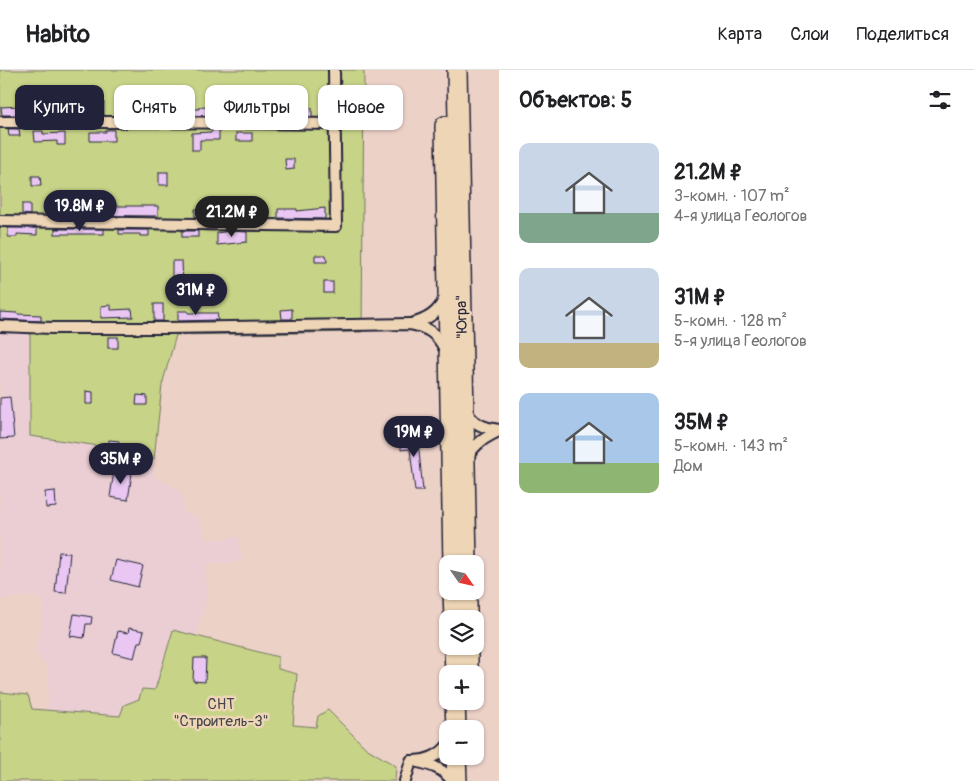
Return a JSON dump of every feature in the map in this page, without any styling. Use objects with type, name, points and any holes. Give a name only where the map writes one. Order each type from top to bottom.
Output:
[{"type":"highway","name":"\"Югра\"","points":[[453,555],[448,286],[455,72]]},
{"type":"highway","name":"\"Югра\"","points":[[455,72],[467,555]]},
{"type":"highway","points":[[456,765],[457,781]]},
{"type":"highway","points":[[469,765],[470,781]]},
{"type":"street","points":[[334,70],[335,85]]},
{"type":"street","points":[[0,122],[318,124]]},
{"type":"street","points":[[0,221],[336,226],[336,130]]},
{"type":"street","points":[[410,324],[424,320],[435,313],[443,302],[448,286]]},
{"type":"street","points":[[0,326],[168,328],[410,324],[433,332],[445,348],[449,360]]},
{"type":"street","points":[[463,403],[471,419],[480,426],[499,430]]},
{"type":"street","points":[[464,465],[474,447],[481,440],[499,430]]},
{"type":"street","points":[[405,781],[411,761],[439,753]]},
{"type":"street","points":[[415,761],[438,768],[452,781]]},
{"type":"shaded area","points":[[0,321],[30,323],[108,451],[154,459],[154,476],[182,492],[184,512],[199,519],[206,540],[239,537],[241,562],[206,565],[207,599],[195,636],[173,631],[155,690],[139,699],[120,717],[48,710],[48,670],[36,652],[45,603],[35,596],[0,599]]},
{"type":"green space","points":[[0,70],[364,70],[364,85],[318,85],[318,130],[364,130],[362,332],[176,335],[162,385],[154,459],[107,451],[106,447],[30,436],[30,323],[0,321]]},
{"type":"green space","name":"СНТ \"Строитель-3\"","points":[[173,630],[278,657],[278,669],[297,674],[293,725],[316,727],[318,716],[328,710],[366,748],[396,766],[395,781],[0,781],[0,692],[28,695],[32,709],[120,716],[124,705],[139,699],[142,689],[155,690]]},
{"type":"building","points":[[15,106],[15,115],[2,115],[1,107]]},
{"type":"building","points":[[205,107],[205,116],[195,116],[195,109]]},
{"type":"building","points":[[308,108],[312,108],[312,117],[308,117]]},
{"type":"building","points":[[8,129],[19,130],[20,136],[9,136]]},
{"type":"building","points":[[106,130],[114,130],[114,141],[90,141],[90,132],[106,132]]},
{"type":"building","points":[[212,130],[219,130],[219,140],[200,140],[200,150],[192,150],[192,133],[212,132]]},
{"type":"building","points":[[34,131],[43,131],[43,134],[65,133],[65,145],[57,145],[57,141],[35,142]]},
{"type":"building","points":[[236,133],[252,133],[252,141],[236,141]]},
{"type":"building","points":[[285,159],[294,159],[294,169],[286,170]]},
{"type":"building","points":[[159,172],[168,172],[168,185],[159,185]]},
{"type":"building","points":[[32,176],[40,176],[41,186],[32,186]]},
{"type":"building","points":[[22,204],[30,204],[30,215],[22,214]]},
{"type":"building","points":[[96,204],[96,206],[158,206],[158,216],[47,215],[46,207]]},
{"type":"building","points":[[230,205],[244,205],[246,218],[195,217],[195,209],[230,209]]},
{"type":"building","points":[[325,208],[325,219],[278,218],[278,209],[297,209],[297,211]]},
{"type":"building","points":[[8,228],[37,228],[37,235],[17,234],[17,237],[8,237]]},
{"type":"building","points":[[55,229],[104,229],[104,234],[55,234]]},
{"type":"building","points":[[119,230],[149,230],[149,236],[119,234]]},
{"type":"building","points":[[182,231],[198,231],[198,237],[182,237]]},
{"type":"building","points":[[230,231],[247,232],[247,242],[217,245],[217,233]]},
{"type":"building","points":[[315,255],[326,255],[327,262],[315,262]]},
{"type":"building","points":[[172,261],[182,261],[183,286],[172,286]]},
{"type":"building","points":[[324,282],[333,282],[333,293],[324,293]]},
{"type":"building","points":[[154,304],[163,304],[163,321],[154,321]]},
{"type":"building","points":[[111,305],[111,310],[132,309],[133,317],[101,318],[101,306]]},
{"type":"building","points":[[292,309],[292,319],[282,319],[281,310]]},
{"type":"building","points":[[178,311],[217,313],[218,320],[178,321]]},
{"type":"building","points":[[0,312],[41,315],[41,321],[0,319]]},
{"type":"building","points":[[108,337],[118,337],[118,348],[108,348]]},
{"type":"building","points":[[86,391],[93,392],[93,404],[86,404]]},
{"type":"building","points":[[137,395],[147,396],[147,405],[136,405]]},
{"type":"building","points":[[10,397],[14,438],[0,439],[0,398]]},
{"type":"building","points":[[417,431],[423,491],[415,491],[410,449],[401,450],[401,439],[409,438],[409,432]]},
{"type":"building","points":[[109,440],[119,441],[118,452],[108,451]]},
{"type":"building","points":[[114,471],[132,473],[128,500],[110,497]]},
{"type":"building","points":[[55,491],[56,507],[46,508],[45,492]]},
{"type":"building","points":[[59,552],[70,553],[66,593],[55,592]]},
{"type":"building","points":[[116,560],[143,566],[138,587],[111,580]]},
{"type":"building","points":[[74,614],[92,617],[91,624],[86,624],[84,638],[70,636]]},
{"type":"building","points":[[129,628],[144,631],[141,642],[138,642],[134,658],[113,653],[118,631],[128,633]]},
{"type":"building","points":[[194,658],[206,658],[205,682],[193,681]]}]
